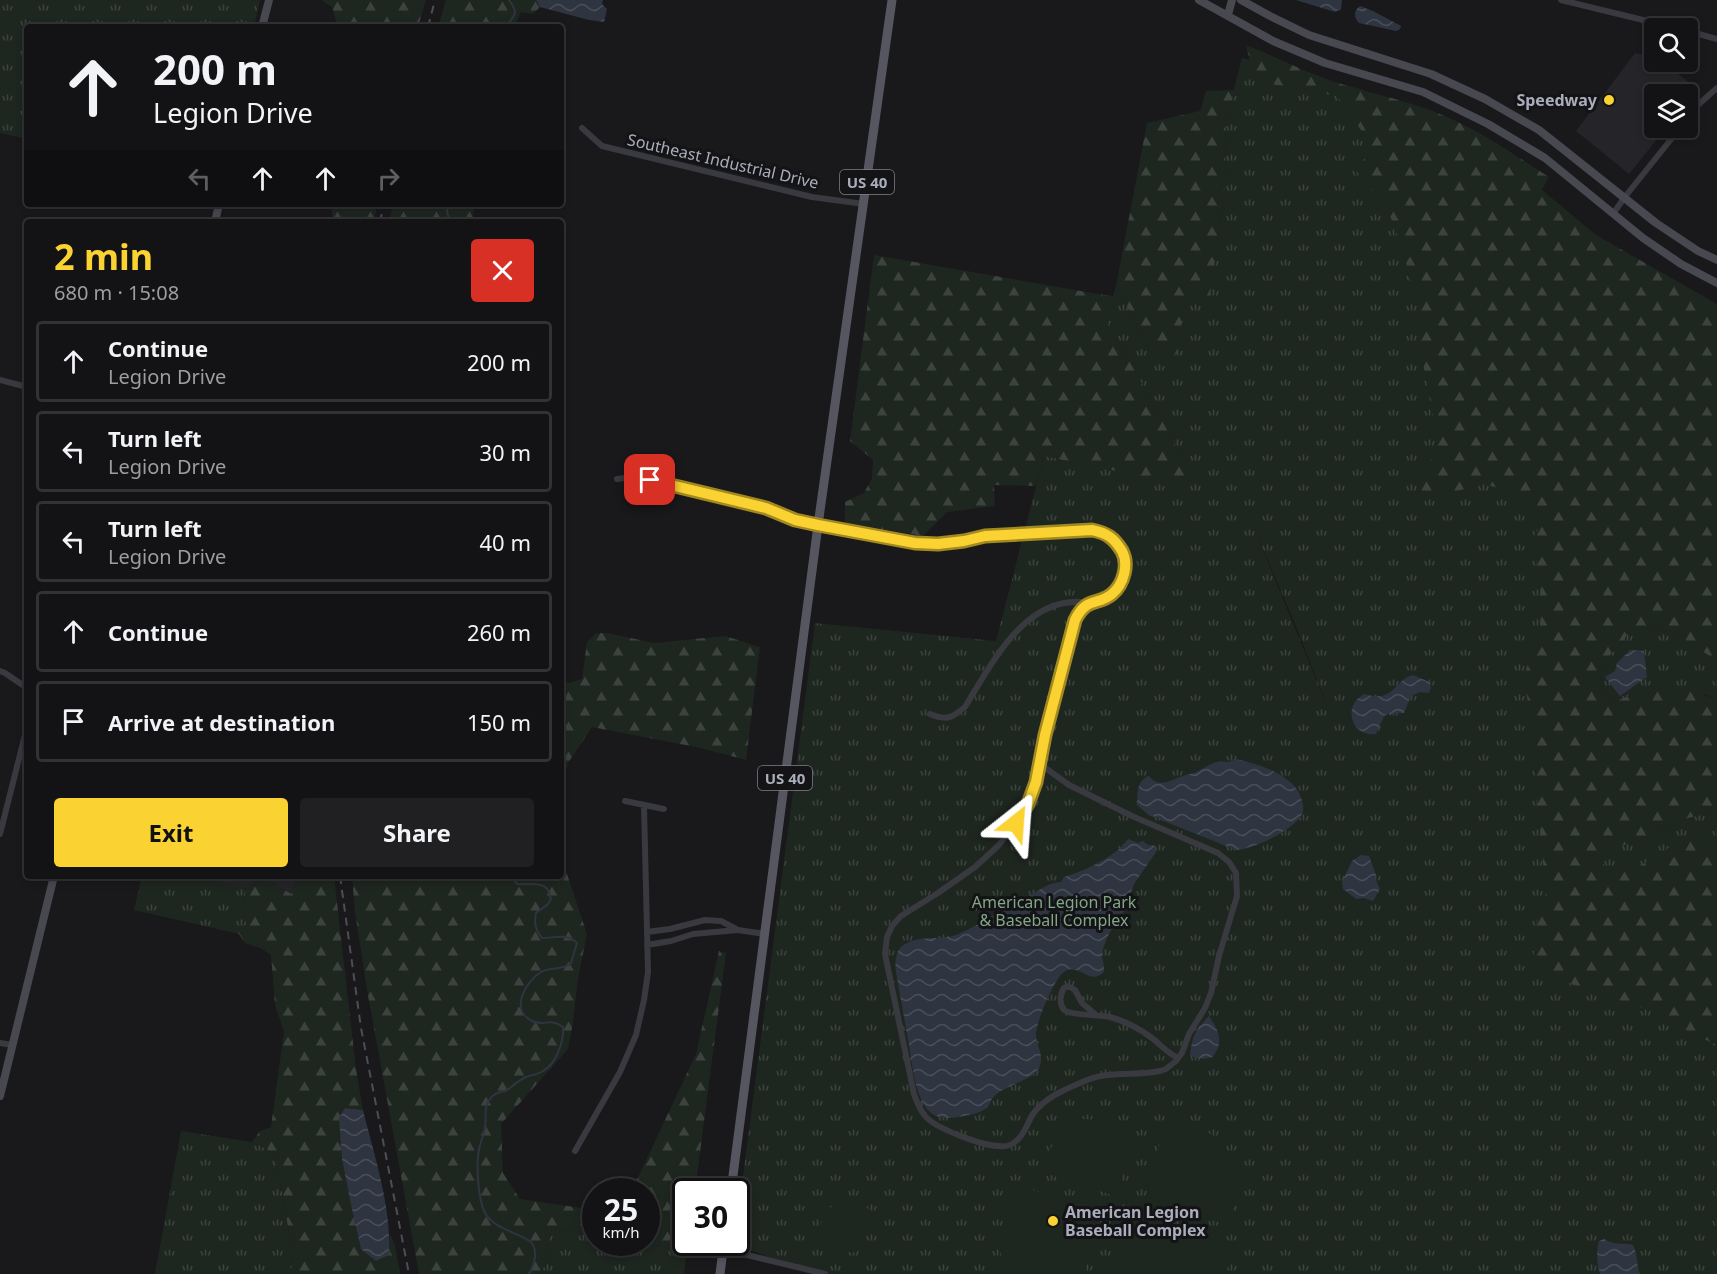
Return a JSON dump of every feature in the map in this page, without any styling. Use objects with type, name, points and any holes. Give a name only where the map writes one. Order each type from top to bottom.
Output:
[{"type":"main road","points":[[263,24],[269,0]]},
{"type":"main road","name":"US 40","points":[[733,1178],[818,525],[892,0]]},
{"type":"main road","points":[[1199,0],[1273,41],[1325,63],[1423,92],[1488,124],[1545,158],[1643,238],[1681,264],[1717,283]]},
{"type":"main road","points":[[1228,15],[1232,0]]},
{"type":"main road","points":[[1241,0],[1310,35],[1431,74],[1485,99],[1539,130],[1656,223],[1698,251],[1717,260]]},
{"type":"main road","points":[[0,1096],[53,879]]},
{"type":"main road","points":[[720,1274],[722,1256]]},
{"type":"street","points":[[1561,0],[1644,20]]},
{"type":"street","points":[[1698,34],[1717,39]]},
{"type":"street","points":[[1698,105],[1717,88]]},
{"type":"street","name":"Southeast Industrial Drive","points":[[582,128],[602,146],[812,197],[864,204]]},
{"type":"street","points":[[1613,214],[1672,138]]},
{"type":"street","points":[[0,380],[24,386]]},
{"type":"street","points":[[617,479],[632,477],[766,508],[795,520],[915,543],[964,541],[985,536],[1092,530],[1105,533],[1116,541],[1124,556],[1125,569],[1121,584],[1111,595],[1089,603],[1079,611],[1045,735],[1036,782],[1028,804],[998,846],[957,880],[901,916],[892,926],[887,937],[885,954],[914,1094],[920,1109],[928,1120],[940,1128],[1000,1147],[1019,1140],[1037,1109],[1047,1100],[1062,1092],[1102,1076],[1160,1071],[1166,1069],[1178,1058],[1205,1008],[1237,896],[1236,873],[1229,862],[1218,853],[1132,816],[1079,790],[1040,764]]},
{"type":"street","points":[[930,714],[948,718],[956,715],[965,707],[1010,638],[1037,613],[1066,602],[1089,603]]},
{"type":"street","points":[[0,671],[24,686]]},
{"type":"street","points":[[0,834],[24,739]]},
{"type":"street","points":[[625,801],[664,809]]},
{"type":"street","points":[[575,1151],[621,1072],[636,1035],[644,1000],[648,972],[644,806]]},
{"type":"street","points":[[647,932],[705,920],[721,921],[738,930]]},
{"type":"street","points":[[647,945],[693,934],[738,930],[765,934]]},
{"type":"street","points":[[1095,1014],[1082,1003],[1075,990],[1068,986],[1064,988],[1061,993],[1061,1002],[1063,1009],[1068,1013],[1095,1014],[1111,1018],[1139,1030],[1169,1054],[1178,1058]]},
{"type":"street","points":[[0,1043],[12,1045]]},
{"type":"street","points":[[750,1252],[825,1274]]},
{"type":"shaded area","points":[[1635,53],[1644,55],[1644,72],[1676,72],[1691,84],[1644,84],[1644,138],[1658,138],[1629,174],[1576,131]]},
{"type":"shaded area","points":[[207,879],[259,879],[246,889]]},
{"type":"shaded area","points":[[259,879],[296,879],[291,894],[274,883]]},
{"type":"green space","points":[[0,0],[260,0],[255,24],[24,24],[24,138],[0,133]]},
{"type":"green space","points":[[321,0],[426,0],[419,24],[334,24],[336,21],[332,7]]},
{"type":"green space","points":[[446,0],[536,0],[540,7],[533,14],[521,12],[515,24],[439,24]]},
{"type":"green space","points":[[1246,45],[1326,79],[1420,107],[1474,130],[1549,177],[1542,190],[1596,235],[1717,304],[1717,661],[1672,631],[1631,628],[1599,673],[1603,688],[1613,702],[1637,693],[1659,689],[1689,691],[1717,700],[1717,811],[1688,818],[1654,834],[1602,853],[1607,880],[1654,859],[1680,839],[1717,845],[1717,1045],[1657,1013],[1537,972],[1533,960],[1539,906],[1546,894],[1524,676],[1540,626],[1540,584],[1533,537],[1541,525],[1537,510],[1522,506],[1502,489],[1484,484],[1421,500],[1416,475],[1432,457],[1436,433],[1415,320],[1421,312],[1394,224],[1382,202],[1355,169],[1368,155],[1371,144],[1337,96],[1266,83],[1257,86]]},
{"type":"green space","name":"American Legion Park & Baseball Complex","points":[[1242,58],[1364,90],[1525,434],[1610,826],[1654,834],[1688,818],[1717,811],[1717,1274],[825,1274],[787,1265],[750,1250],[750,1178],[743,1178],[815,623],[996,641],[1044,456],[1189,470],[1092,293],[1113,296],[1116,286],[1155,359],[1185,289],[1210,296],[1225,185],[1226,119]],"holes":[[[1251,521],[1295,624],[1332,718]]]},
{"type":"green space","points":[[1234,90],[1226,119],[1225,185],[1210,297],[1185,290],[1177,353],[1166,361],[1155,359],[1116,286],[1147,123],[1200,111],[1206,91]]},
{"type":"green space","points":[[331,207],[376,207],[374,219],[333,219]]},
{"type":"green space","points":[[392,207],[474,207],[472,219],[390,219]]},
{"type":"green space","points":[[874,255],[1092,293],[1189,470],[1180,484],[1044,456],[1036,486],[994,485],[995,506],[947,512],[923,536],[845,523],[845,502],[864,493],[872,478],[873,460],[850,441]]},
{"type":"green space","points":[[1630,628],[1672,631],[1717,661],[1717,700],[1706,695],[1641,692],[1613,702],[1603,688],[1599,673],[1609,656],[1622,643]]},
{"type":"green space","points":[[596,633],[607,633],[654,643],[725,636],[760,647],[746,760],[701,748],[592,727],[568,763],[564,776],[564,682],[582,679],[587,642]]},
{"type":"green space","points":[[564,865],[587,934],[568,1049],[501,1124],[503,1173],[520,1199],[582,1208],[582,1234],[552,1229],[542,1274],[419,1274],[367,990],[352,879],[564,879]]},
{"type":"green space","points":[[141,879],[207,879],[246,889],[243,910],[247,926],[236,929],[239,934],[134,910]]},
{"type":"green space","points":[[259,879],[274,883],[291,894],[296,879],[334,879],[356,1069],[363,1110],[346,1108],[340,1118],[342,1159],[361,1249],[377,1261],[389,1254],[390,1234],[395,1245],[400,1274],[291,1274],[293,1256],[276,1158],[267,1149],[252,1142],[260,1131],[271,1127],[284,1031],[275,1005],[271,955],[245,943],[235,928],[247,926],[243,910],[246,889]]},
{"type":"green space","points":[[719,951],[726,953],[697,1178],[672,1178],[672,1248],[660,1246],[660,1178],[638,1178],[696,1054]]},
{"type":"green space","name":"American Legion Baseball Complex","points":[[1081,1119],[1134,1121],[1119,1193],[1115,1196],[1039,1171],[1061,1129]]},
{"type":"green space","name":"American Legion Baseball Complex","points":[[1165,1123],[1202,1129],[1216,1139],[1229,1156],[1236,1172],[1237,1187],[1229,1224],[1148,1207],[1145,1202]]},
{"type":"green space","points":[[181,1131],[252,1142],[267,1149],[276,1158],[293,1256],[291,1274],[155,1274]]},
{"type":"green space","name":"American Legion Baseball Complex","points":[[1016,1186],[1099,1207],[1102,1211],[1084,1274],[1009,1274],[1001,1254],[1001,1243]]},
{"type":"green space","points":[[849,1197],[861,1201],[872,1213],[859,1250],[852,1253],[814,1239],[831,1208]]},
{"type":"green space","name":"American Legion Baseball Complex","points":[[1127,1215],[1233,1245],[1226,1274],[1109,1274],[1122,1217]]},
{"type":"green space","points":[[552,1229],[582,1234],[582,1256],[660,1256],[660,1246],[672,1248],[672,1256],[686,1256],[684,1274],[542,1274]]},
{"type":"water","points":[[536,0],[603,0],[602,4],[607,9],[604,22],[540,7]]},
{"type":"water","points":[[1296,0],[1342,0],[1341,9],[1335,12]]},
{"type":"water","points":[[1360,6],[1401,26],[1400,29],[1396,31],[1359,23],[1355,15]]},
{"type":"water","points":[[1630,650],[1644,651],[1647,677],[1620,696],[1605,677],[1615,671],[1617,663]]},
{"type":"water","points":[[1413,675],[1429,682],[1431,688],[1429,693],[1420,692],[1411,696],[1404,713],[1384,716],[1376,734],[1367,734],[1355,726],[1352,713],[1357,699],[1364,694],[1382,696],[1388,694],[1406,678]]},
{"type":"water","points":[[1235,759],[1274,771],[1291,783],[1303,804],[1298,820],[1267,840],[1236,850],[1150,816],[1138,806],[1137,793],[1140,784],[1149,776],[1161,783],[1194,773],[1215,763],[1230,762]]},
{"type":"water","points":[[1128,839],[1154,845],[1156,852],[1134,884],[1129,898],[1130,907],[1116,922],[1108,937],[1102,957],[1104,972],[1093,977],[1071,969],[1060,976],[1053,988],[1041,1013],[1037,1029],[1036,1039],[1041,1058],[1037,1071],[997,1094],[988,1107],[978,1113],[942,1118],[931,1113],[923,1103],[914,1076],[896,972],[898,951],[902,946],[915,940],[949,937],[965,931],[994,915],[1007,904],[1061,882],[1064,877],[1099,862],[1116,852]]},
{"type":"water","points":[[1361,855],[1369,856],[1380,889],[1373,901],[1364,898],[1356,899],[1343,889],[1342,882],[1352,861]]},
{"type":"water","points":[[1209,1016],[1219,1036],[1216,1051],[1213,1057],[1203,1059],[1190,1056],[1195,1034]]},
{"type":"water","points":[[345,1108],[363,1110],[385,1200],[389,1255],[376,1261],[361,1249],[351,1205],[342,1159],[339,1118]]},
{"type":"water","points":[[1604,1239],[1633,1245],[1640,1274],[1600,1274],[1597,1249],[1599,1241]]},
{"type":"waterway","points":[[508,24],[515,14],[509,0]]},
{"type":"waterway","points":[[448,207],[449,219]]},
{"type":"waterway","points":[[513,879],[517,884],[536,884],[548,890],[550,901],[536,913],[535,917],[536,929],[542,938],[565,937],[577,943],[571,963],[564,967],[545,970],[535,976],[522,996],[522,1010],[525,1016],[536,1023],[550,1022],[563,1027],[558,1052],[548,1068],[523,1078],[490,1099],[486,1106],[485,1128],[479,1150],[478,1182],[485,1213],[500,1227],[531,1242],[535,1258],[529,1274]]},
{"type":"railway","points":[[429,24],[435,0]]},
{"type":"railway","points":[[381,219],[383,207]]},
{"type":"railway","points":[[340,879],[361,1028],[409,1274]]},
{"type":"place","name":"Speedway","points":[[1609,100]]},
{"type":"place","name":"American Legion Baseball Complex","points":[[1053,1221]]},
{"type":"route","points":[[650,480],[766,508],[795,520],[915,543],[938,544],[985,536],[1092,530],[1105,533],[1116,541],[1124,556],[1125,569],[1121,584],[1111,595],[1089,603],[1079,611],[1075,620],[1045,735],[1036,782],[1028,804],[1016,823]]}]
